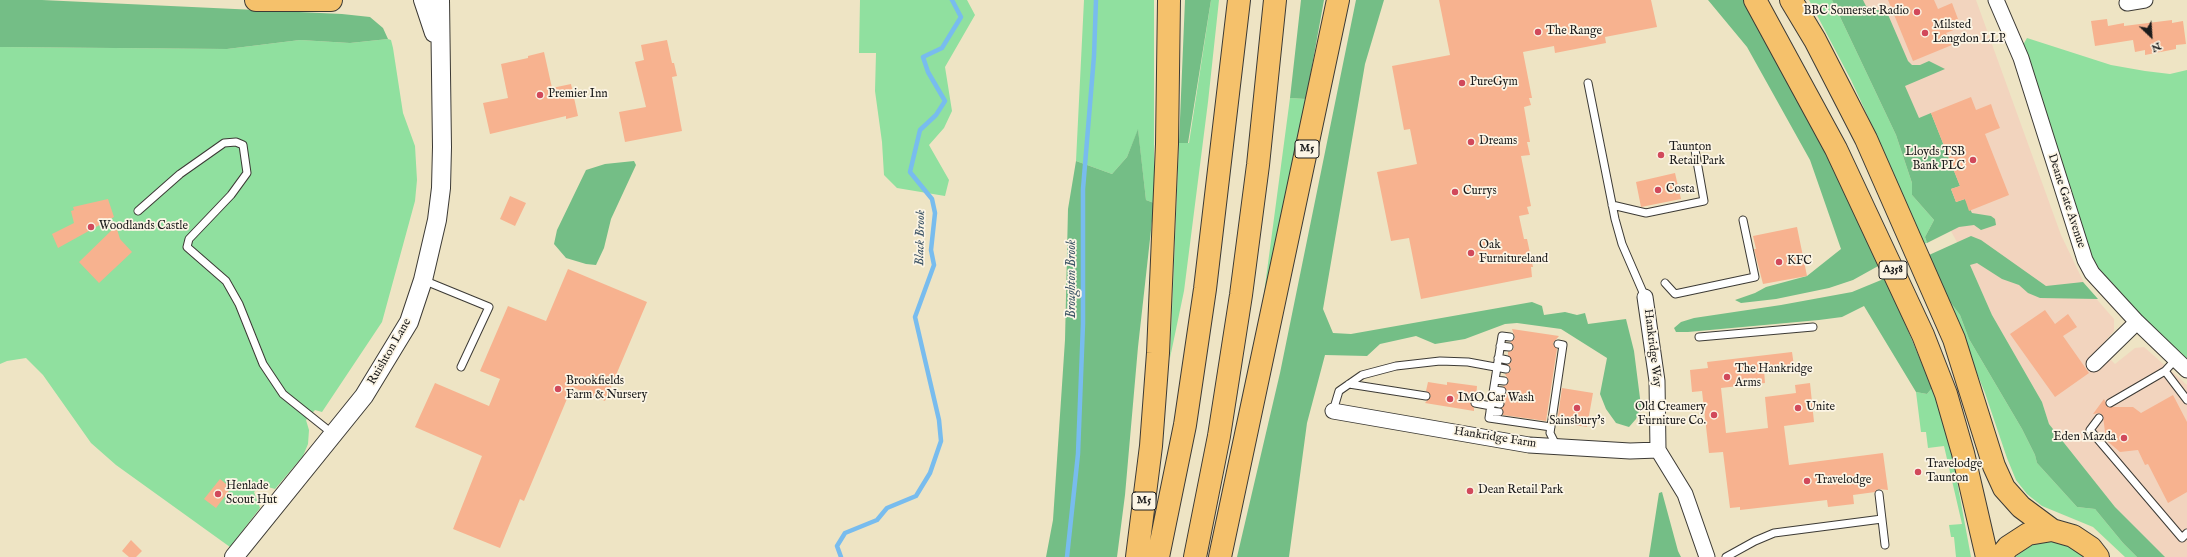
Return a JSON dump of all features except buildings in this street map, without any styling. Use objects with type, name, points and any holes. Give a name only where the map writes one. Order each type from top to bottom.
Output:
[{"type":"main road","points":[[256,0],[331,0]]},
{"type":"main road","name":"M5","points":[[1137,557],[1152,446],[1158,352],[1167,144],[1169,0]]},
{"type":"main road","name":"M5","points":[[1158,557],[1185,425],[1205,289],[1239,0]]},
{"type":"main road","points":[[1195,557],[1219,436],[1241,295],[1258,165],[1275,0]]},
{"type":"main road","name":"M5","points":[[1220,557],[1338,0]]},
{"type":"main road","name":"A358","points":[[1755,0],[1836,149],[1923,335],[1946,394],[1963,454],[1987,557]]},
{"type":"main road","name":"A358","points":[[1791,0],[1815,40],[1866,139],[1954,339],[1994,466],[2004,488],[2021,507],[2052,530],[2073,536],[2097,554]]},
{"type":"main road","name":"A358","points":[[2000,557],[2008,547],[2028,534],[2052,530]]},
{"type":"street","name":"Ruishton Lane","points":[[423,0],[440,55]]},
{"type":"street","name":"Ruishton Lane","points":[[234,557],[364,396],[409,322],[423,280],[437,220],[442,147],[440,0]]},
{"type":"street","name":"Deane Gate Avenue","points":[[1996,0],[2021,58],[2085,260],[2092,273],[2137,322],[2187,370]]},
{"type":"street","points":[[2127,3],[2145,0]]},
{"type":"street","name":"Hankridge Way","points":[[1645,297],[1657,381],[1658,450]]},
{"type":"street","points":[[2094,364],[2137,322]]},
{"type":"street","name":"Hankridge Farm","points":[[1332,411],[1529,445],[1556,445],[1630,451],[1658,450]]},
{"type":"street","points":[[1658,450],[1685,494],[1706,557]]},
{"type":"lane","points":[[1588,83],[1612,205],[1622,244],[1645,297]]},
{"type":"lane","points":[[138,210],[180,174],[224,143],[236,142],[243,145],[247,173],[231,195],[189,239],[187,247],[226,281],[239,304],[263,364],[283,394],[333,434]]},
{"type":"lane","points":[[1612,205],[1646,213],[1704,202],[1696,150]]},
{"type":"lane","points":[[1665,283],[1675,294],[1755,278],[1743,220]]},
{"type":"lane","points":[[423,280],[489,307],[461,367]]},
{"type":"lane","points":[[1699,337],[1813,327]]},
{"type":"lane","points":[[1510,337],[1502,336],[1489,418],[1550,422]]},
{"type":"lane","points":[[1556,445],[1550,433],[1550,411],[1559,355],[1563,345],[1558,344]]},
{"type":"lane","points":[[1500,346],[1509,347]]},
{"type":"lane","points":[[1498,358],[1507,360]]},
{"type":"lane","points":[[2110,403],[2165,371],[2176,359]]},
{"type":"lane","points":[[1332,411],[1339,391],[1362,375],[1396,366],[1440,361],[1468,362],[1506,369]]},
{"type":"lane","points":[[2165,371],[2187,400]]},
{"type":"lane","points":[[1495,380],[1504,381]]},
{"type":"lane","points":[[1349,384],[1426,396]]},
{"type":"lane","points":[[1494,390],[1502,391]]},
{"type":"lane","points":[[1475,403],[1491,406],[1500,404]]},
{"type":"lane","points":[[1491,406],[1499,412]]},
{"type":"lane","points":[[2099,418],[2090,430],[2182,538],[2187,533]]},
{"type":"lane","points":[[1879,494],[1885,545]]},
{"type":"lane","points":[[1726,557],[1774,533],[1882,519]]},
{"type":"shaded area","points":[[1857,0],[1976,0],[2061,235],[2086,287],[2114,319],[2114,331],[2099,348],[2115,364],[2135,348],[2144,347],[2187,385],[2187,557],[2165,557],[2142,535],[2115,507],[2049,424],[2042,402],[1992,315],[1970,265],[1948,226]]},
{"type":"green space","points":[[0,0],[42,0],[342,14],[370,17],[383,28],[388,39],[350,43],[300,40],[227,49],[0,47]]},
{"type":"green space","points":[[860,0],[967,0],[975,15],[945,67],[952,111],[944,128],[929,145],[949,180],[945,196],[897,188],[884,175],[882,142],[875,91],[876,53],[859,53]]},
{"type":"green space","points":[[1084,0],[1154,0],[1154,203],[1146,200],[1138,130],[1127,157],[1112,174],[1076,161]]},
{"type":"green space","points":[[1185,0],[1211,0],[1188,143],[1179,143]]},
{"type":"green space","points":[[1211,0],[1219,0],[1208,102],[1184,291],[1170,358],[1179,143],[1189,143]]},
{"type":"green space","points":[[1301,0],[1324,0],[1306,99],[1290,98]]},
{"type":"green space","points":[[1356,0],[1384,0],[1365,64],[1323,309],[1333,333],[1351,334],[1532,302],[1542,306],[1544,315],[1565,312],[1577,315],[1585,313],[1588,324],[1626,319],[1634,351],[1641,406],[1636,419],[1629,427],[1616,423],[1606,409],[1600,394],[1607,358],[1561,329],[1517,323],[1505,324],[1465,339],[1435,344],[1416,336],[1380,344],[1367,356],[1325,355],[1307,423],[1289,557],[1237,557],[1280,373]]},
{"type":"green space","points":[[1708,0],[1745,0],[1772,47],[1839,178],[1880,265],[1853,280],[1829,288],[1776,299],[1741,303],[1735,300],[1755,293],[1766,287],[1807,276],[1841,249],[1810,160],[1747,47]]},
{"type":"green space","points":[[1809,0],[1832,0],[1896,135],[1912,183],[1912,195],[1934,220],[1925,237],[1927,243],[1921,244],[1876,134],[1851,80]]},
{"type":"green space","points":[[1832,0],[1863,0],[1866,6],[1873,10],[1886,10],[1908,61],[1912,65],[1920,65],[1929,61],[1945,69],[1905,86],[1919,118],[1931,113],[1960,186],[1951,189],[1956,202],[1965,199],[1972,213],[1991,216],[1995,219],[1996,225],[1981,230],[1974,225],[1959,227],[1927,243],[1925,237],[1934,220],[1912,195],[1912,183],[1896,135]]},
{"type":"green space","points":[[2027,38],[2111,65],[2170,74],[2187,70],[2187,361],[2113,287],[2098,269],[2092,256],[2023,45]]},
{"type":"green space","points":[[388,39],[391,40],[393,48],[403,113],[415,146],[417,180],[415,201],[382,322],[322,412],[315,410],[306,420],[309,430],[308,444],[303,456],[275,489],[261,485],[254,492],[260,508],[230,547],[116,465],[91,443],[43,375],[26,358],[7,361],[0,364],[0,47],[227,49],[300,40],[350,43]]},
{"type":"green space","points":[[1290,98],[1306,99],[1283,217],[1263,301]]},
{"type":"green space","points":[[1138,129],[1146,200],[1154,203],[1138,347],[1125,495],[1117,557],[1046,557],[1053,520],[1065,340],[1068,209],[1076,161],[1112,174],[1127,157]]},
{"type":"green space","points":[[634,161],[636,165],[611,219],[604,248],[596,265],[586,264],[566,258],[554,244],[557,230],[586,170],[605,164]]},
{"type":"green space","points":[[1971,236],[1981,240],[2046,286],[2083,282],[2098,299],[2040,298],[2028,293],[2019,285],[2002,279],[1977,263],[1970,265],[1992,315],[2042,402],[2049,424],[2115,507],[2165,557],[2137,557],[2123,543],[2095,509],[2077,507],[2037,463],[2035,455],[2022,429],[1969,339],[1960,315],[1945,295],[1929,255]]},
{"type":"green space","points":[[1886,278],[1932,388],[1927,394],[1916,392],[1864,306],[1842,317],[1819,320],[1688,332],[1676,332],[1674,328],[1681,322],[1694,318],[1781,305],[1852,292]]},
{"type":"green space","points":[[1945,295],[1960,315],[1969,339],[2022,429],[2035,455],[2037,463],[2077,507],[2095,509],[2123,543],[2137,557],[2125,557],[2093,527],[2042,506],[2027,494],[2016,480],[1985,393]]},
{"type":"green space","points":[[1932,388],[1939,407],[1954,465],[1971,557],[1956,557],[1954,537],[1951,537],[1949,525],[1962,524],[1944,446],[1928,448],[1926,432],[1921,432],[1916,392],[1927,394]]},
{"type":"green space","points":[[1662,492],[1681,557],[1649,557],[1659,493]]},
{"type":"green space","points":[[2046,541],[2061,543],[2075,549],[2084,557],[2015,557],[2032,545]]},
{"type":"waterway","name":"Black Brook","points":[[841,557],[837,546],[845,533],[877,520],[887,508],[916,496],[930,473],[941,441],[939,420],[915,317],[934,265],[931,250],[935,213],[932,199],[910,172],[920,130],[936,115],[945,101],[928,72],[923,57],[942,48],[961,17],[952,0]]},
{"type":"waterway","name":"Broughton Brook","points":[[1067,557],[1078,454],[1083,324],[1083,189],[1094,56],[1096,0]]},
{"type":"place","name":"BBC Somerset Radio","points":[[1917,12]]},
{"type":"place","name":"The Range","points":[[1538,32]]},
{"type":"place","name":"Milsted Langdon LLP","points":[[1925,33]]},
{"type":"place","name":"PureGym","points":[[1462,83]]},
{"type":"place","name":"Premier Inn","points":[[540,95]]},
{"type":"place","name":"Dreams","points":[[1471,142]]},
{"type":"place","name":"Taunton Retail Park","points":[[1661,155]]},
{"type":"place","name":"Lloyds TSB Bank PLC","points":[[1973,160]]},
{"type":"place","name":"Costa","points":[[1658,190]]},
{"type":"place","name":"Currys","points":[[1455,192]]},
{"type":"place","name":"Woodlands Castle","points":[[91,227]]},
{"type":"place","name":"Oak Furnitureland","points":[[1471,253]]},
{"type":"place","name":"KFC","points":[[1779,262]]},
{"type":"place","name":"The Hankridge Arms","points":[[1727,377]]},
{"type":"place","name":"Brookfields Farm & Nursery","points":[[558,389]]},
{"type":"place","name":"IMO Car Wash","points":[[1450,399]]},
{"type":"place","name":"Sainsbury's","points":[[1577,408]]},
{"type":"place","name":"Unite","points":[[1798,408]]},
{"type":"place","name":"Old Creamery Furniture Co.","points":[[1714,415]]},
{"type":"place","name":"Eden Mazda","points":[[2124,438]]},
{"type":"place","name":"Travelodge Taunton","points":[[1918,472]]},
{"type":"place","name":"Travelodge","points":[[1807,481]]},
{"type":"place","name":"Dean Retail Park","points":[[1470,491]]},
{"type":"place","name":"Henlade Scout Hut","points":[[218,494]]}]
